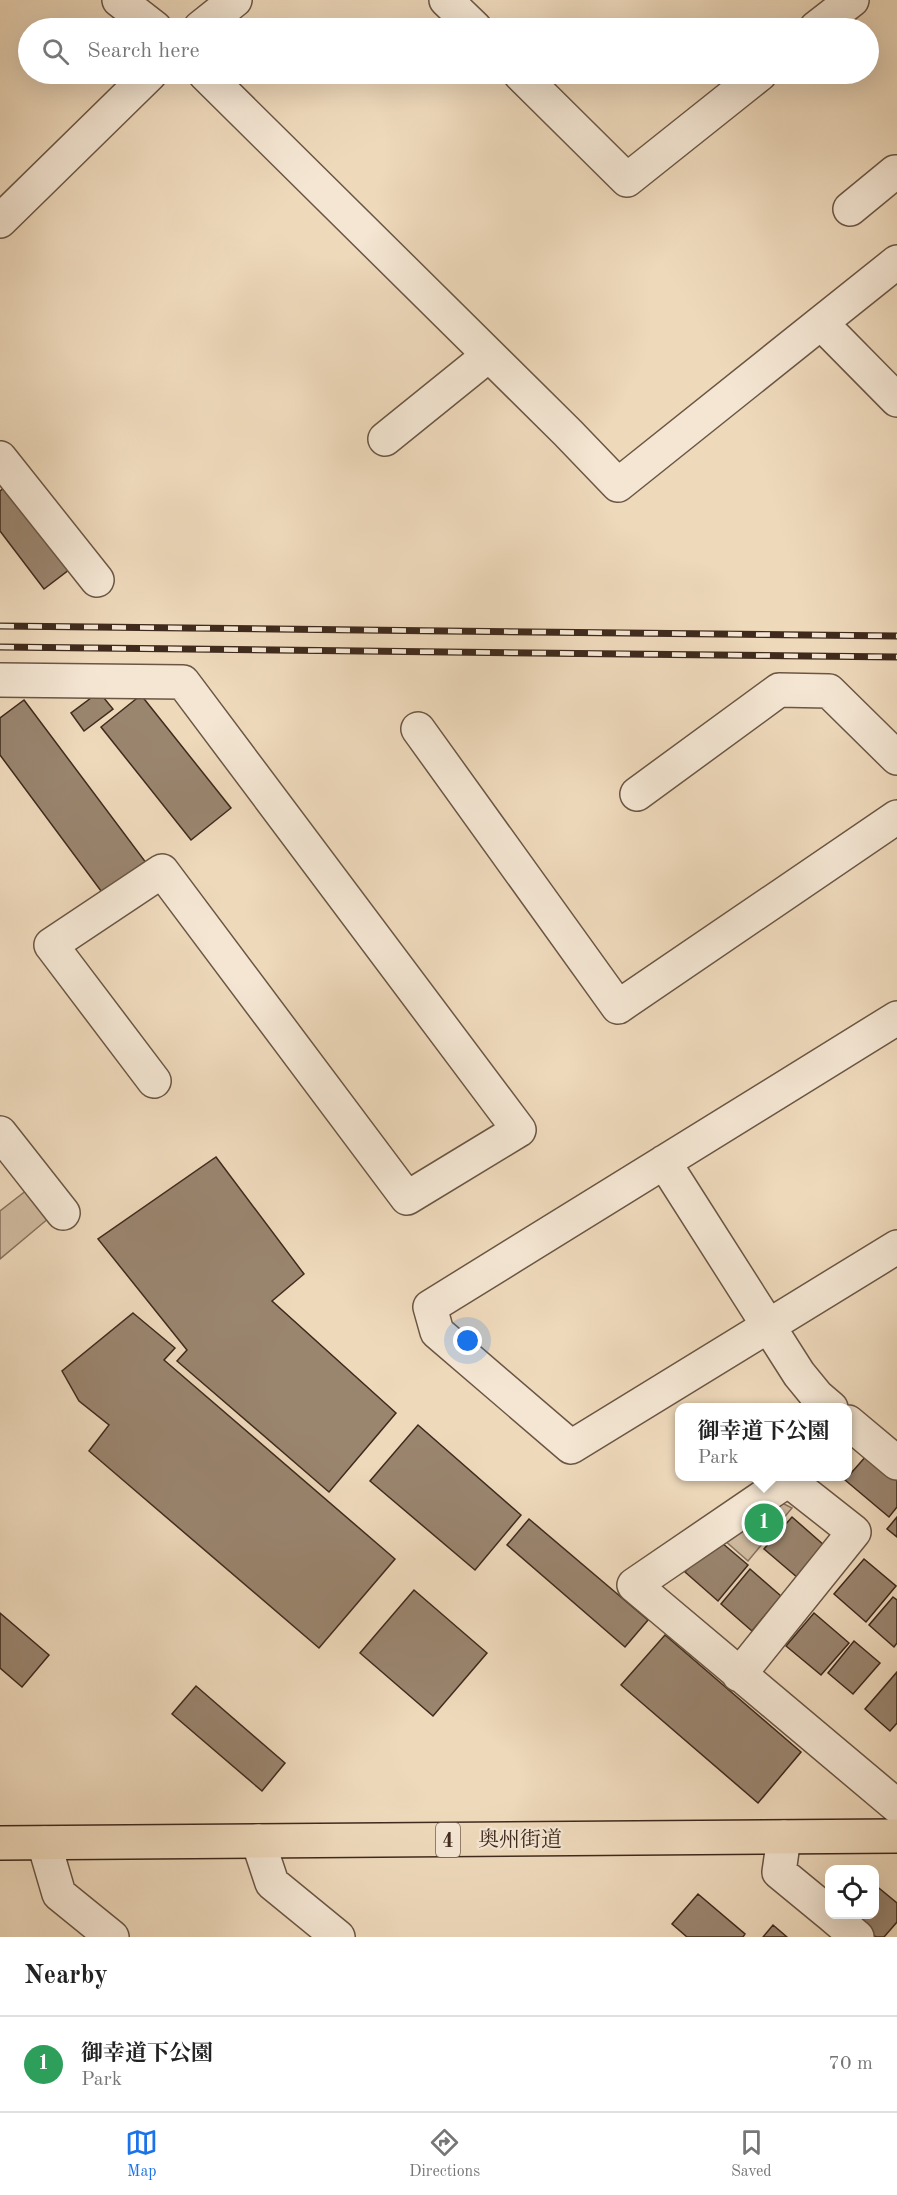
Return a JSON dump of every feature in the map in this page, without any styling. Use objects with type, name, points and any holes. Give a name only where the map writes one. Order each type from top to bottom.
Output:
[{"type":"highway","name":"奥州街道","points":[[0,1843],[897,1836]]},
{"type":"street","points":[[119,0],[142,18]]},
{"type":"street","points":[[212,18],[235,0]]},
{"type":"street","points":[[446,0],[465,18]]},
{"type":"street","points":[[829,18],[852,0]]},
{"type":"street","points":[[0,221],[140,84]]},
{"type":"street","points":[[215,84],[618,485],[897,262]]},
{"type":"street","points":[[530,84],[627,180],[747,84]]},
{"type":"street","points":[[850,209],[895,172],[897,175]]},
{"type":"street","points":[[821,323],[897,400]]},
{"type":"street","points":[[385,439],[489,355]]},
{"type":"street","points":[[0,458],[97,580]]},
{"type":"street","points":[[0,680],[183,682],[519,1131],[407,1198],[162,871],[51,945],[154,1081]]},
{"type":"street","points":[[637,794],[779,690],[829,691],[897,758]]},
{"type":"street","points":[[418,729],[618,1007],[897,818]]},
{"type":"street","points":[[897,1018],[429,1307],[437,1332],[571,1447],[897,1247]]},
{"type":"street","points":[[0,1133],[63,1213]]},
{"type":"street","points":[[664,1162],[799,1374],[826,1403]]},
{"type":"street","points":[[852,1425],[897,1463]]},
{"type":"street","points":[[787,1481],[634,1585],[897,1806]]},
{"type":"street","points":[[739,1674],[854,1532],[789,1481]]},
{"type":"street","points":[[784,1837],[779,1872],[825,1910]]},
{"type":"street","points":[[258,1841],[272,1883],[338,1937]]},
{"type":"street","points":[[45,1843],[59,1894],[112,1937]]},
{"type":"street","points":[[836,1919],[857,1937]]},
{"type":"shaded area","points":[[27,1190],[49,1218],[0,1259],[0,1211]]},
{"type":"shaded area","points":[[782,1503],[792,1508],[748,1561],[723,1539]]},
{"type":"building","points":[[7,486],[70,569],[44,589],[0,531],[0,491]]},
{"type":"building","points":[[99,692],[113,709],[84,731],[71,713]]},
{"type":"building","points":[[141,695],[231,808],[191,840],[101,727]]},
{"type":"building","points":[[24,700],[147,864],[104,895],[0,755],[0,718]]},
{"type":"building","points":[[216,1157],[304,1274],[272,1301],[396,1413],[329,1492],[177,1361],[187,1350],[98,1239]]},
{"type":"building","points":[[133,1313],[175,1348],[164,1360],[395,1559],[319,1648],[89,1451],[109,1425],[79,1401],[62,1371]]},
{"type":"building","points":[[418,1425],[521,1515],[475,1570],[370,1481]]},
{"type":"building","points":[[867,1455],[897,1481],[897,1507],[889,1517],[846,1481],[852,1481],[852,1472]]},
{"type":"building","points":[[792,1517],[825,1546],[798,1578],[764,1549]]},
{"type":"building","points":[[897,1517],[897,1537],[887,1529]]},
{"type":"building","points":[[529,1519],[648,1620],[625,1647],[507,1545]]},
{"type":"building","points":[[715,1537],[748,1565],[718,1601],[685,1572]]},
{"type":"building","points":[[864,1559],[896,1586],[866,1622],[834,1594]]},
{"type":"building","points":[[750,1569],[781,1596],[752,1631],[721,1604]]},
{"type":"building","points":[[414,1590],[487,1653],[433,1716],[360,1653]]},
{"type":"building","points":[[893,1597],[897,1600],[897,1643],[894,1647],[869,1625]]},
{"type":"building","points":[[0,1613],[49,1655],[22,1687],[0,1668]]},
{"type":"building","points":[[814,1613],[849,1643],[821,1675],[786,1646]]},
{"type":"building","points":[[665,1635],[801,1752],[758,1803],[621,1685]]},
{"type":"building","points":[[854,1641],[880,1663],[853,1694],[828,1673]]},
{"type":"building","points":[[897,1672],[897,1723],[890,1731],[865,1709]]},
{"type":"building","points":[[196,1686],[285,1763],[262,1791],[172,1714]]},
{"type":"building","points":[[879,1888],[897,1903],[897,1922],[884,1937],[876,1937],[856,1919],[879,1919]]},
{"type":"building","points":[[698,1894],[745,1934],[743,1937],[687,1937],[672,1924]]},
{"type":"building","points":[[773,1925],[787,1937],[763,1937]]},
{"type":"railway","points":[[0,626],[897,636]]},
{"type":"railway","points":[[0,647],[897,657]]},
{"type":"place","name":"御幸道下公園","points":[[764,1523]]}]
